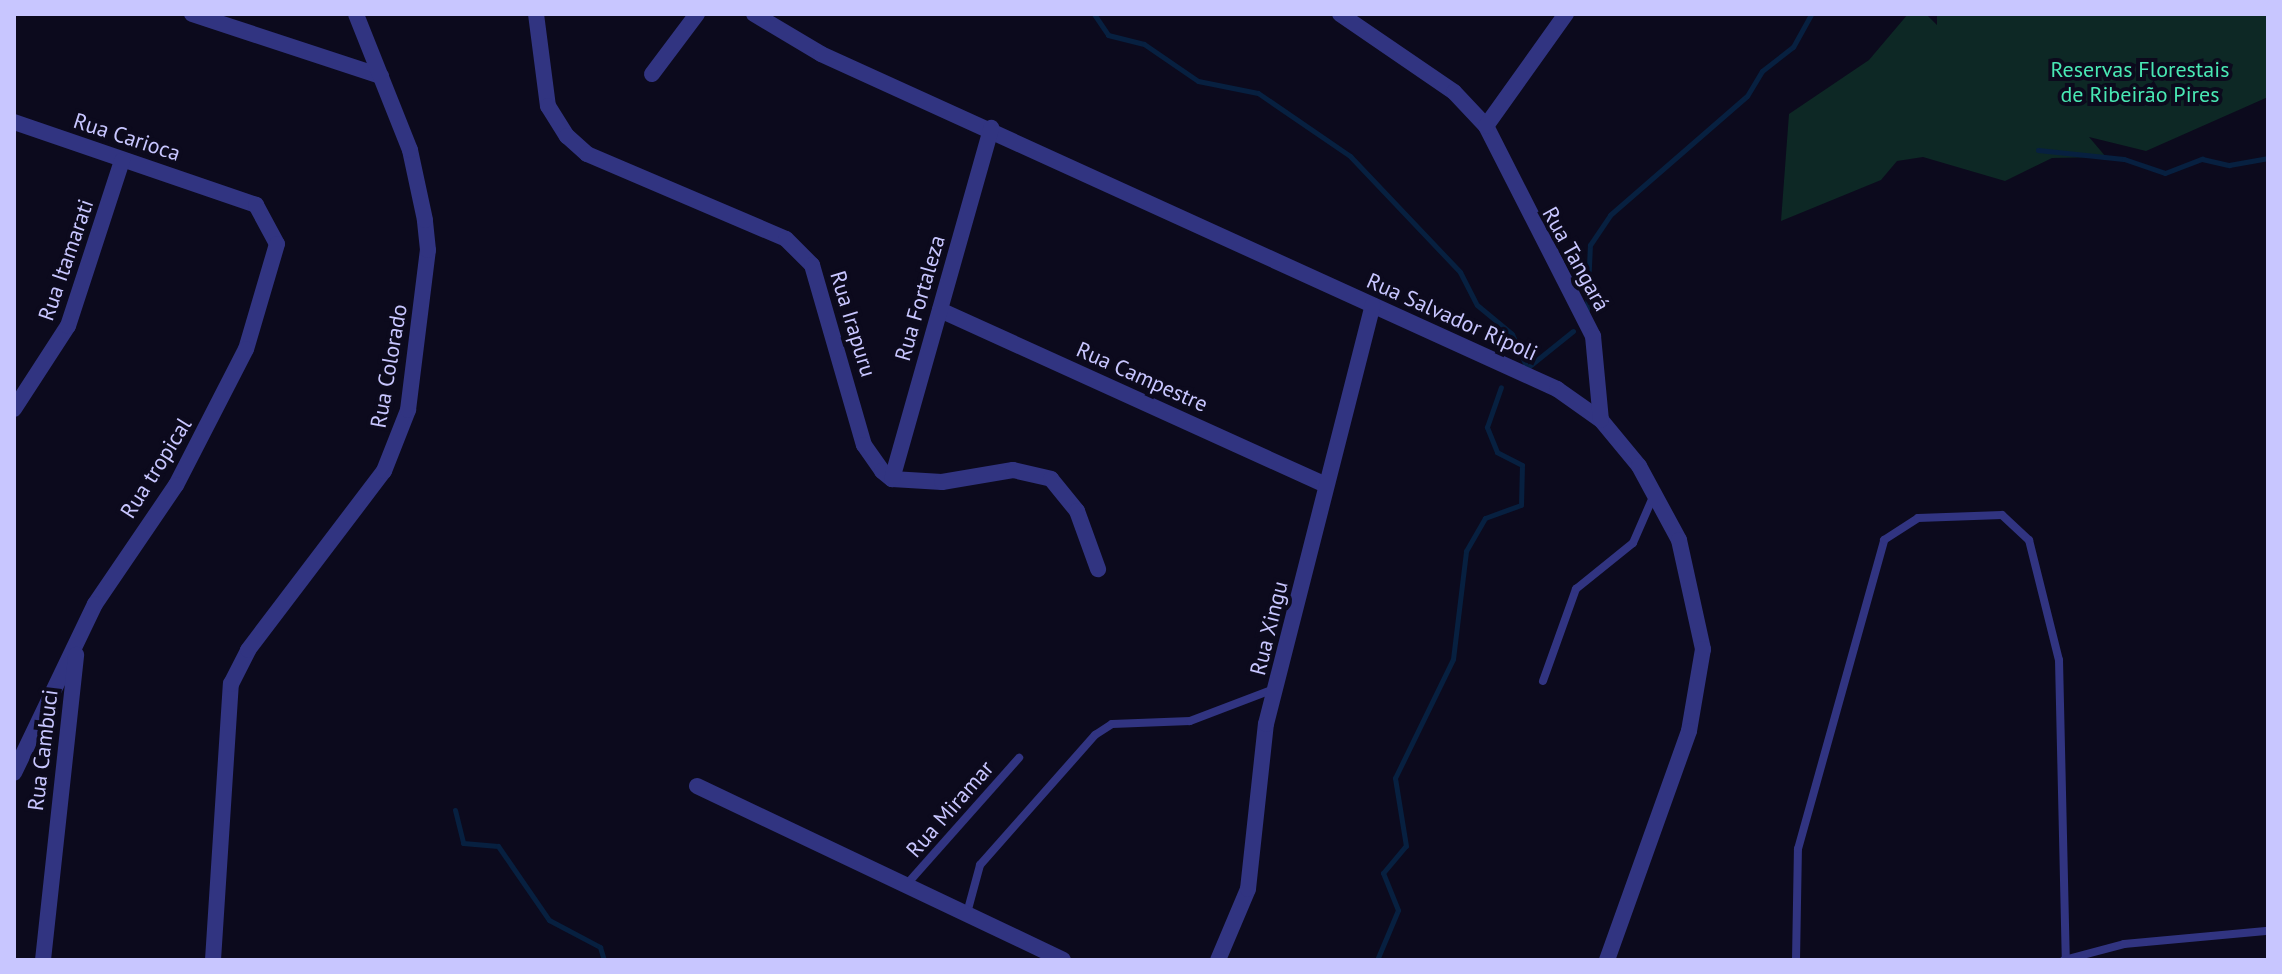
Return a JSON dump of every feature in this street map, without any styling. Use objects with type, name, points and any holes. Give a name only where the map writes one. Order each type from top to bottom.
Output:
[{"type":"street","points":[[192,14],[381,76]]},
{"type":"street","name":"Rua Colorado","points":[[213,960],[231,684],[248,650],[384,471],[408,410],[428,250],[418,180],[356,14]]},
{"type":"street","name":"Rua Irapuru","points":[[536,14],[548,106],[567,136],[587,154],[786,239],[812,265],[864,445],[892,479]]},
{"type":"street","points":[[652,74],[697,14]]},
{"type":"street","name":"Rua Salvador Ripoli","points":[[754,14],[821,54],[991,128],[1557,389],[1601,420],[1655,492],[1696,597],[1700,687],[1607,960]]},
{"type":"street","name":"Rua Tangará","points":[[1340,14],[1454,92],[1486,126],[1593,336],[1601,420]]},
{"type":"street","points":[[1486,126],[1566,14]]},
{"type":"street","name":"Rua Carioca","points":[[14,122],[122,161],[227,192]]},
{"type":"street","name":"Rua Fortaleza","points":[[892,479],[991,128]]},
{"type":"street","name":"Rua Itamarati","points":[[14,409],[68,326],[122,161]]},
{"type":"street","name":"Rua tropical","points":[[14,773],[78,641],[206,430],[267,296],[276,258],[273,228],[256,205],[227,192]]},
{"type":"street","name":"Rua Xingu","points":[[1218,960],[1248,889],[1260,758],[1373,305]]},
{"type":"street","name":"Rua Campestre","points":[[940,310],[1326,485]]},
{"type":"street","points":[[892,479],[942,482],[1013,470],[1040,475],[1071,500],[1098,569]]},
{"type":"street","name":"Rua Cambuci","points":[[43,960],[78,641]]},
{"type":"street","points":[[697,786],[1063,960]]},
{"type":"lane","points":[[1543,681],[1576,589],[1633,543],[1655,492]]},
{"type":"lane","points":[[1796,960],[1798,849],[1884,540],[1918,518],[2002,515],[2029,540],[2059,660],[2065,960],[2124,944],[2268,931]]},
{"type":"lane","points":[[967,913],[980,865],[1095,735],[1112,724],[1190,721],[1278,687]]},
{"type":"lane","name":"Rua Miramar","points":[[907,884],[1019,758]]},
{"type":"green space","name":"Reservas Florestais de Ribeirão Pires","points":[[1908,14],[1926,14],[1937,25],[1937,14],[2268,14],[2268,97],[2146,151],[2089,137],[2106,157],[2052,158],[2005,181],[1923,157],[1897,161],[1881,180],[1781,221],[1789,114],[1869,60]]},
{"type":"waterway","points":[[1094,14],[1108,35],[1144,44],[1198,81],[1258,93],[1350,156],[1460,272],[1477,305],[1512,334],[1527,368],[1573,331]]},
{"type":"waterway","points":[[1587,310],[1590,245],[1610,215],[1747,96],[1762,71],[1793,47],[1811,14]]},
{"type":"waterway","points":[[2038,150],[2124,159],[2165,173],[2202,159],[2229,165],[2268,158]]},
{"type":"waterway","points":[[1377,960],[1398,910],[1383,873],[1406,846],[1395,778],[1453,659],[1466,551],[1485,518],[1521,505],[1522,465],[1497,452],[1487,427],[1501,387]]},
{"type":"waterway","points":[[455,810],[463,843],[498,846],[549,920],[600,947],[604,960]]}]
